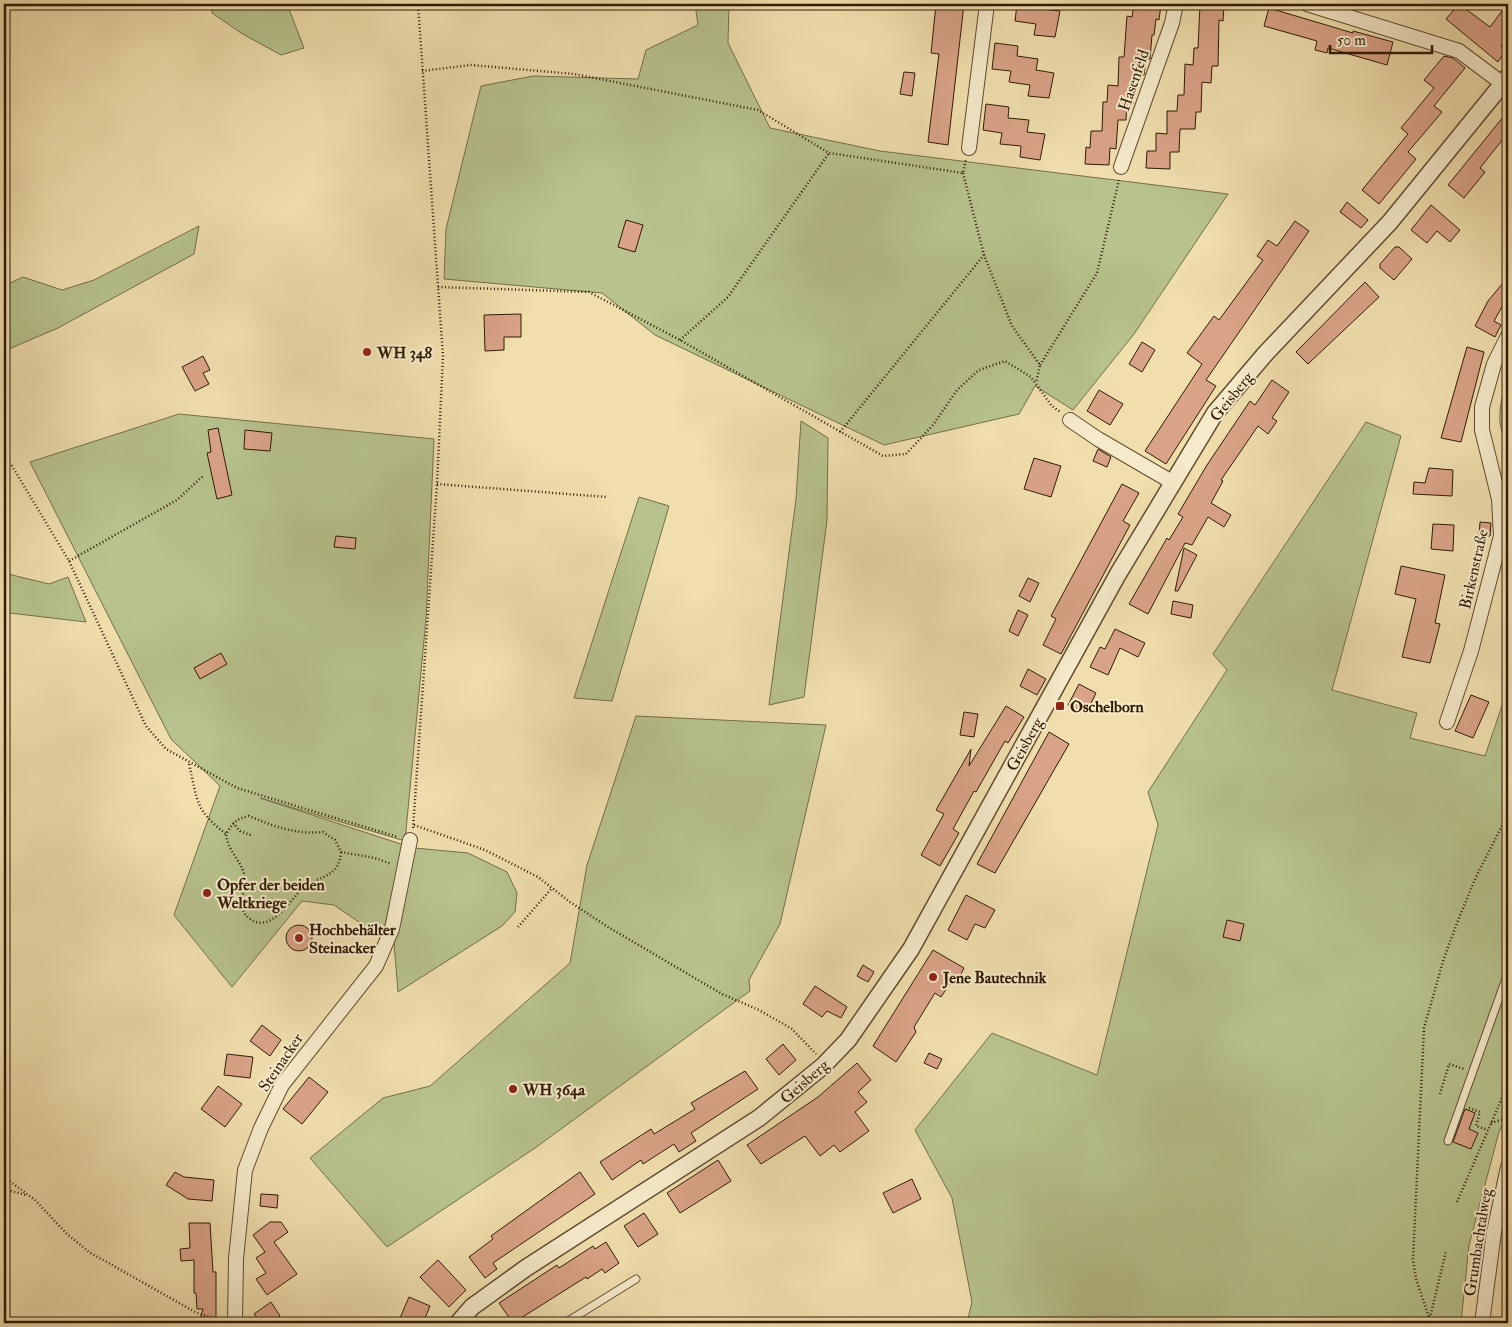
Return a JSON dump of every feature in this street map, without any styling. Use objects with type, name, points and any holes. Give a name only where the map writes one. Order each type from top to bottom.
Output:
[{"type":"street","points":[[969,148],[987,4]]},
{"type":"street","name":"Hasenfeld","points":[[1121,167],[1172,24],[1176,4]]},
{"type":"street","points":[[1307,4],[1459,51],[1506,81]]},
{"type":"street","name":"Geisberg","points":[[458,1323],[472,1307],[494,1289],[759,1118],[823,1066],[848,1040],[911,949],[1114,581],[1215,413],[1276,342],[1390,222],[1506,81]]},
{"type":"street","name":"Birkenstraße","points":[[1447,722],[1471,651],[1501,536],[1499,499],[1482,430],[1482,407],[1494,364],[1508,336]]},
{"type":"street","points":[[1070,420],[1098,439],[1172,482]]},
{"type":"street","name":"Steinacker","points":[[235,1323],[236,1259],[244,1170],[261,1128],[282,1085],[376,966],[392,929],[410,840]]},
{"type":"street","name":"Grumbachtalweg","points":[[1482,1323],[1494,1232],[1508,1167]]},
{"type":"lane","points":[[1448,1141],[1508,973]]},
{"type":"lane","points":[[565,1323],[636,1279]]},
{"type":"path","points":[[4,458],[12,466],[69,560],[146,726],[166,749],[189,764],[236,788],[410,840],[413,824],[437,484],[443,356],[418,4]]},
{"type":"path","points":[[422,71],[470,65],[574,74],[758,110],[829,153],[963,173]]},
{"type":"path","points":[[969,148],[963,173],[984,255],[1012,326],[1040,365]]},
{"type":"path","points":[[680,340],[728,297],[829,153]]},
{"type":"path","points":[[1036,383],[1040,365],[1097,273],[1121,167]]},
{"type":"path","points":[[839,433],[984,255]]},
{"type":"path","points":[[438,287],[589,292],[680,340],[839,433],[883,456],[906,454],[933,426],[957,390],[979,370],[1005,361],[1031,377],[1051,405],[1070,420]]},
{"type":"path","points":[[69,560],[177,500],[204,475]]},
{"type":"path","points":[[437,484],[607,497]]},
{"type":"path","points":[[189,764],[199,808],[208,820],[226,834],[230,851],[242,868],[245,880],[242,903],[248,918],[254,921],[266,921],[280,914],[303,888],[334,872],[341,862],[342,852],[335,840],[323,832],[307,834],[296,832],[249,816],[242,817],[233,823],[226,834]]},
{"type":"path","points":[[1430,1321],[1416,1279],[1414,1259],[1424,1028],[1444,958],[1459,918],[1476,876],[1508,814]]},
{"type":"path","points":[[233,823],[240,831],[253,836]]},
{"type":"path","points":[[413,824],[485,850],[538,877],[608,927],[722,994],[759,1010],[792,1029],[811,1048],[823,1066]]},
{"type":"path","points":[[342,852],[360,854],[390,864]]},
{"type":"path","points":[[518,927],[552,888]]},
{"type":"path","points":[[1440,1094],[1449,1064],[1473,1072]]},
{"type":"path","points":[[1457,1202],[1508,1084]]},
{"type":"path","points":[[1461,1104],[1480,1112],[1476,1126],[1488,1130]]},
{"type":"path","points":[[1491,1124],[1508,1118]]},
{"type":"path","points":[[4,1177],[29,1196],[67,1234],[89,1252],[194,1312],[226,1323]]},
{"type":"path","points":[[4,1189],[29,1196]]},
{"type":"path","points":[[1430,1321],[1446,1251]]},
{"type":"green space","points":[[212,4],[287,4],[304,48],[281,55],[241,33],[212,13]]},
{"type":"green space","points":[[695,4],[729,4],[728,43],[770,128],[880,151],[1228,194],[1134,334],[1073,410],[1035,386],[1019,414],[884,445],[655,335],[602,293],[444,279],[446,229],[481,86],[533,76],[638,79],[646,50],[698,25]]},
{"type":"green space","points":[[199,226],[194,254],[58,328],[4,351],[4,286],[23,277],[62,290],[94,280]]},
{"type":"green space","points":[[1508,376],[1508,442],[1503,435],[1501,427],[1500,410]]},
{"type":"green space","points":[[179,414],[434,439],[426,619],[405,841],[260,798],[404,845],[382,938],[334,905],[302,901],[232,987],[174,915],[220,786],[171,739],[30,462]]},
{"type":"green space","points":[[801,421],[828,438],[827,520],[804,697],[769,705],[796,499]]},
{"type":"green space","points":[[1366,422],[1401,436],[1332,690],[1417,713],[1410,738],[1485,756],[1508,688],[1508,1113],[1499,1132],[1469,1245],[1461,1323],[967,1323],[972,1302],[952,1198],[915,1130],[992,1033],[1097,1075],[1158,825],[1148,792],[1227,670],[1213,654]]},
{"type":"green space","points":[[639,497],[669,506],[612,701],[574,698]]},
{"type":"green space","points":[[4,573],[49,584],[68,577],[86,622],[10,613],[4,618]]},
{"type":"green space","points":[[636,716],[826,725],[780,924],[749,980],[750,991],[535,1148],[387,1247],[310,1158],[383,1098],[430,1086],[570,963],[587,865]]},
{"type":"green space","points":[[415,848],[468,853],[507,872],[517,893],[515,912],[502,926],[398,992],[394,943]]},
{"type":"building","points":[[936,4],[964,4],[948,145],[928,142],[939,54],[931,53]]},
{"type":"building","points":[[1017,4],[1043,4],[1042,9],[1060,11],[1055,37],[1034,35],[1036,24],[1015,21]]},
{"type":"building","points":[[1134,4],[1161,4],[1159,20],[1156,19],[1154,35],[1152,35],[1150,59],[1146,59],[1144,75],[1135,75],[1133,104],[1127,103],[1126,120],[1118,120],[1116,149],[1110,148],[1109,165],[1085,164],[1086,147],[1090,148],[1091,131],[1102,131],[1103,102],[1107,102],[1108,85],[1118,86],[1119,57],[1124,57],[1127,16],[1132,17]]},
{"type":"building","points":[[1459,4],[1490,27],[1502,11],[1508,16],[1508,37],[1501,46],[1506,50],[1498,62],[1446,19]]},
{"type":"building","points":[[1200,5],[1224,6],[1223,21],[1219,20],[1218,66],[1212,66],[1211,83],[1202,82],[1201,112],[1196,112],[1195,129],[1180,129],[1179,152],[1170,152],[1170,169],[1146,168],[1147,151],[1156,151],[1156,133],[1167,134],[1167,111],[1177,111],[1178,95],[1184,95],[1185,64],[1193,65],[1194,48],[1198,48]]},
{"type":"building","points":[[1269,8],[1353,33],[1353,31],[1393,42],[1387,65],[1328,48],[1327,53],[1315,50],[1317,41],[1264,26]]},
{"type":"building","points":[[995,43],[1018,46],[1017,56],[1038,59],[1036,70],[1054,73],[1049,98],[1028,96],[1030,85],[1009,82],[1011,71],[992,69]]},
{"type":"building","points":[[1444,56],[1453,58],[1465,68],[1434,106],[1442,112],[1408,152],[1416,159],[1379,204],[1362,190],[1408,134],[1401,128],[1434,88],[1424,80]]},
{"type":"building","points":[[904,72],[915,73],[912,96],[900,94]]},
{"type":"building","points":[[986,104],[1009,107],[1008,118],[1029,120],[1027,132],[1045,134],[1040,160],[1020,157],[1021,146],[1000,144],[1002,133],[983,130]]},
{"type":"building","points":[[1508,111],[1508,144],[1503,139],[1480,168],[1485,172],[1464,198],[1448,185]]},
{"type":"building","points":[[1347,202],[1368,220],[1361,228],[1340,212]]},
{"type":"building","points":[[1431,205],[1460,230],[1450,242],[1437,231],[1427,243],[1411,230]]},
{"type":"building","points":[[626,220],[643,225],[635,252],[618,247]]},
{"type":"building","points":[[1295,221],[1309,231],[1206,380],[1216,386],[1166,464],[1145,451],[1202,364],[1187,353],[1214,316],[1219,320],[1263,260],[1257,256],[1268,240],[1277,246]]},
{"type":"building","points":[[1395,247],[1399,247],[1412,259],[1394,280],[1380,268],[1380,264]]},
{"type":"building","points":[[1508,277],[1508,296],[1494,321],[1501,325],[1495,337],[1475,326],[1488,301]]},
{"type":"building","points":[[1365,282],[1379,297],[1308,364],[1296,352]]},
{"type":"building","points":[[521,314],[521,337],[504,337],[504,350],[485,351],[484,315]]},
{"type":"building","points":[[1142,342],[1155,350],[1142,372],[1129,364]]},
{"type":"building","points":[[1467,347],[1484,352],[1461,442],[1441,438]]},
{"type":"building","points":[[203,356],[210,370],[203,373],[209,384],[195,391],[182,367]]},
{"type":"building","points":[[1272,380],[1289,392],[1272,418],[1277,421],[1268,434],[1258,426],[1221,480],[1223,481],[1211,503],[1231,515],[1224,527],[1208,517],[1192,545],[1185,543],[1148,614],[1129,604],[1167,538],[1169,540],[1183,517],[1178,514],[1207,465],[1250,401],[1255,405]]},
{"type":"building","points":[[1099,390],[1123,404],[1110,425],[1087,411]]},
{"type":"building","points":[[218,428],[232,495],[217,499],[207,453],[211,452],[208,430]]},
{"type":"building","points":[[245,430],[272,433],[270,451],[244,449]]},
{"type":"building","points":[[1098,449],[1111,457],[1107,467],[1093,461]]},
{"type":"building","points":[[1034,458],[1061,466],[1051,497],[1024,489]]},
{"type":"building","points":[[1429,468],[1453,470],[1452,496],[1413,494],[1414,482],[1425,483]]},
{"type":"building","points":[[1122,484],[1139,493],[1123,521],[1130,525],[1061,654],[1043,645],[1056,619],[1051,616]]},
{"type":"building","points":[[1480,522],[1491,523],[1490,536],[1479,536]]},
{"type":"building","points":[[1433,524],[1454,525],[1453,551],[1431,549]]},
{"type":"building","points":[[336,536],[356,538],[355,549],[334,547]]},
{"type":"building","points":[[1184,548],[1197,555],[1178,591],[1175,591]]},
{"type":"building","points":[[1401,566],[1445,575],[1435,623],[1440,624],[1430,663],[1402,657],[1416,599],[1395,594]]},
{"type":"building","points":[[1028,578],[1039,583],[1030,602],[1019,596]]},
{"type":"building","points":[[1173,601],[1193,605],[1191,618],[1171,614]]},
{"type":"building","points":[[1018,610],[1028,615],[1018,636],[1009,631]]},
{"type":"building","points":[[1115,629],[1145,643],[1138,657],[1120,648],[1108,675],[1090,667],[1100,647],[1105,649]]},
{"type":"building","points":[[221,653],[227,664],[200,679],[194,668]]},
{"type":"building","points":[[1028,669],[1046,679],[1037,695],[1020,686]]},
{"type":"building","points":[[1079,684],[1096,693],[1086,714],[1068,705]]},
{"type":"building","points":[[1471,695],[1489,702],[1473,738],[1455,731]]},
{"type":"building","points":[[1006,706],[1024,717],[1008,743],[1005,741],[976,792],[974,791],[953,829],[959,833],[940,866],[921,855],[944,814],[936,810],[971,749],[969,766]]},
{"type":"building","points":[[964,712],[978,714],[974,737],[960,735]]},
{"type":"building","points":[[1049,732],[1069,744],[995,873],[977,864]]},
{"type":"building","points":[[966,895],[995,910],[985,928],[975,924],[967,940],[948,930]]},
{"type":"building","points":[[1227,920],[1244,924],[1240,941],[1223,937]]},
{"type":"building","name":"Hochbehälter Steinacker","points":[[299,925],[308,929],[312,938],[308,947],[299,951],[290,947],[286,938],[290,929]]},
{"type":"building","points":[[933,950],[964,968],[959,978],[955,976],[941,997],[935,993],[914,1027],[916,1032],[896,1062],[873,1046]]},
{"type":"building","points":[[863,965],[874,972],[868,982],[857,976]]},
{"type":"building","points":[[815,986],[847,1007],[841,1018],[827,1011],[822,1017],[803,1004]]},
{"type":"building","points":[[262,1025],[281,1040],[270,1056],[250,1041]]},
{"type":"building","points":[[783,1044],[796,1060],[779,1075],[766,1059]]},
{"type":"building","points":[[929,1053],[942,1059],[937,1069],[924,1063]]},
{"type":"building","points":[[227,1054],[253,1057],[250,1078],[224,1075]]},
{"type":"building","points":[[857,1063],[871,1080],[858,1092],[867,1102],[855,1112],[869,1131],[840,1152],[834,1145],[820,1156],[805,1136],[761,1164],[747,1145],[818,1097]]},
{"type":"building","points":[[745,1071],[758,1089],[691,1133],[696,1141],[679,1152],[674,1144],[643,1164],[641,1160],[612,1180],[600,1162],[651,1129],[654,1134],[695,1109],[691,1103]]},
{"type":"building","points":[[309,1077],[328,1092],[302,1124],[283,1109]]},
{"type":"building","points":[[218,1086],[242,1104],[225,1127],[201,1109]]},
{"type":"building","points":[[1465,1109],[1475,1113],[1469,1129],[1478,1133],[1471,1149],[1453,1142]]},
{"type":"building","points":[[718,1160],[731,1181],[680,1213],[667,1193]]},
{"type":"building","points":[[175,1172],[184,1177],[214,1180],[212,1201],[188,1199],[166,1185]]},
{"type":"building","points":[[580,1172],[595,1194],[493,1263],[497,1269],[485,1278],[469,1257],[493,1239],[491,1236]]},
{"type":"building","points":[[912,1179],[921,1199],[893,1213],[883,1193]]},
{"type":"building","points":[[261,1194],[278,1195],[277,1208],[260,1206]]},
{"type":"building","points":[[644,1213],[658,1234],[638,1247],[624,1226]]},
{"type":"building","points":[[270,1222],[281,1222],[288,1232],[274,1242],[297,1274],[267,1295],[256,1279],[266,1273],[256,1258],[265,1252],[253,1235]]},
{"type":"building","points":[[189,1223],[210,1223],[213,1272],[216,1272],[216,1323],[199,1323],[203,1309],[197,1309],[196,1293],[194,1293],[194,1260],[181,1261],[180,1249],[190,1248]]},
{"type":"building","points":[[606,1242],[619,1263],[605,1273],[602,1269],[587,1279],[586,1277],[513,1323],[499,1303],[557,1265],[559,1268],[593,1246],[595,1249]]},
{"type":"building","points":[[438,1260],[466,1290],[449,1307],[420,1277]]},
{"type":"building","points":[[409,1297],[430,1306],[423,1323],[412,1323],[400,1318]]},
{"type":"building","points":[[271,1302],[280,1316],[276,1319],[279,1323],[261,1323],[254,1314]]},
{"type":"place","name":"WH 348","points":[[367,352]]},
{"type":"place","name":"Oschelborn","points":[[1060,706]]},
{"type":"place","name":"Opfer der beiden Weltkriege","points":[[207,893]]},
{"type":"place","name":"Hochbehälter Steinacker","points":[[299,938]]},
{"type":"place","name":"Jene Bautechnik","points":[[933,977]]},
{"type":"place","name":"WH 364a","points":[[513,1089]]}]
